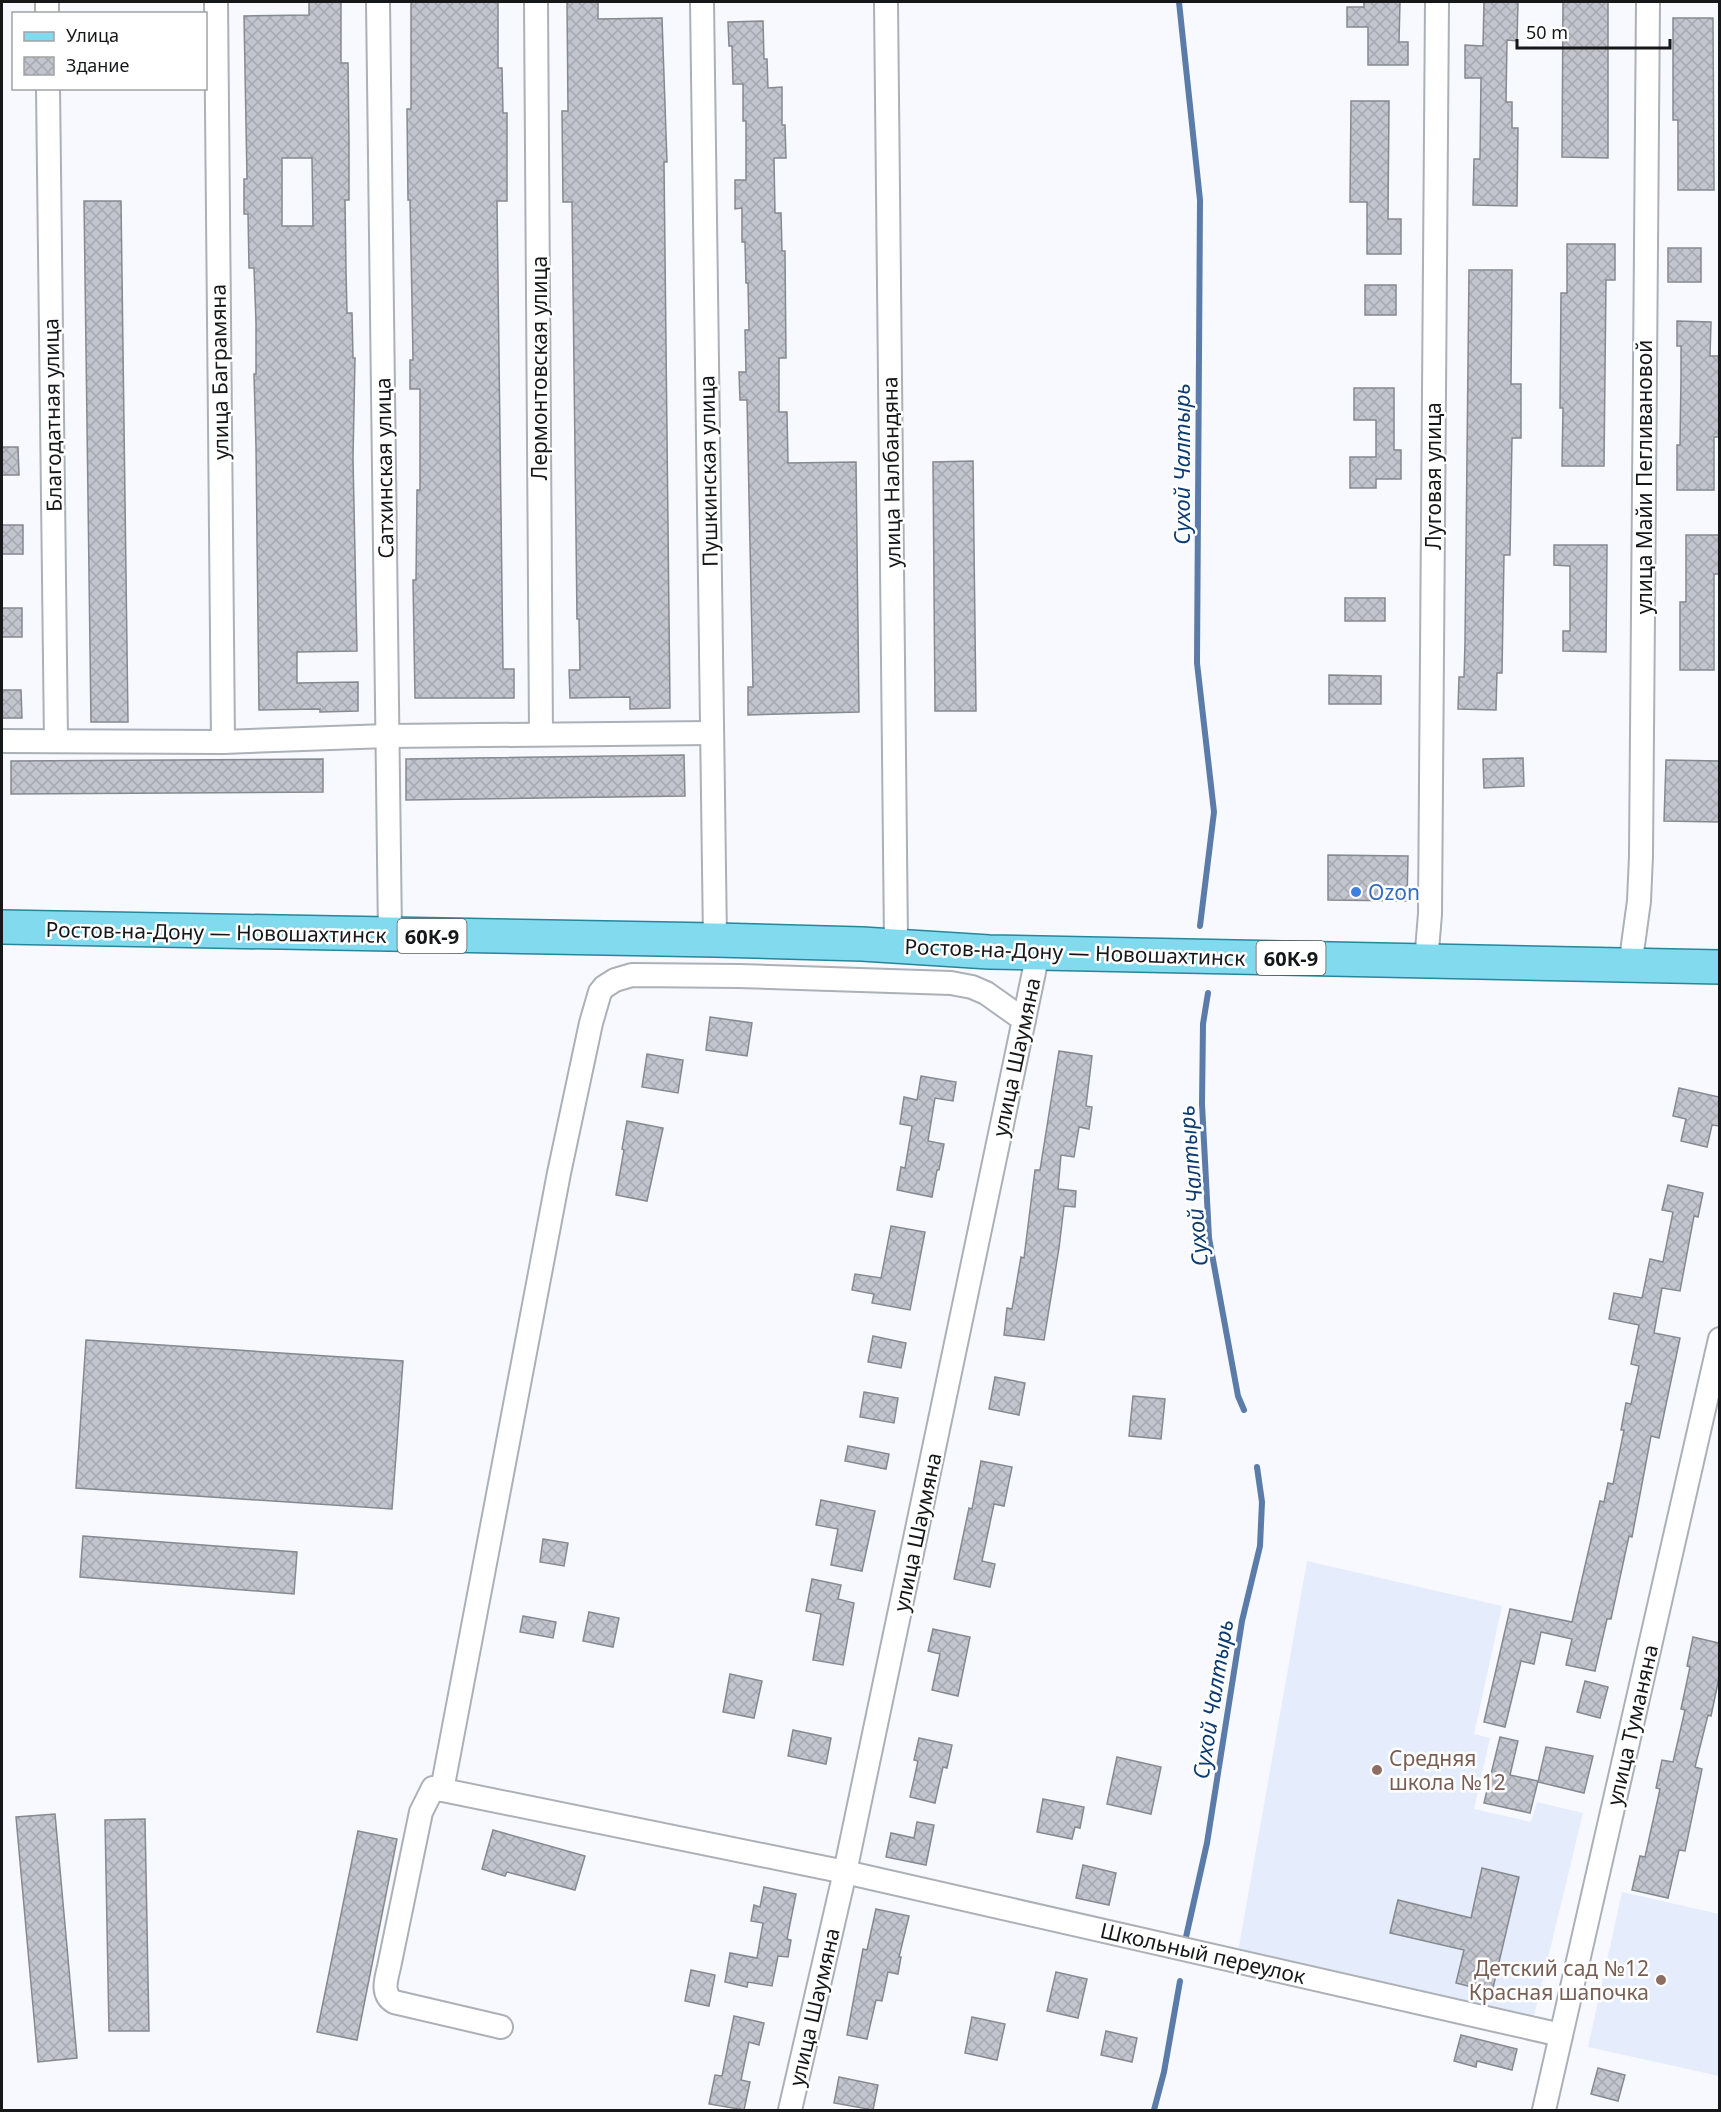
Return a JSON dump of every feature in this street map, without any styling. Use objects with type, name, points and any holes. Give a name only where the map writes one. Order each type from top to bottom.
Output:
[{"type":"main road","name":"Ростов-на-Дону — Новошахтинск","points":[[2,927],[716,940],[862,944],[988,952],[1719,967]]},
{"type":"main road","name":"Ростов-на-Дону — Новошахтинск","points":[[862,944],[1000,941],[1719,954]]},
{"type":"street","name":"улица Баграмяна","points":[[216,2],[223,742]]},
{"type":"street","name":"Сатхинская улица","points":[[378,2],[390,935]]},
{"type":"street","name":"Лермонтовская улица","points":[[536,2],[541,734]]},
{"type":"street","name":"Пушкинская улица","points":[[702,2],[716,940]]},
{"type":"street","name":"улица Налбандяна","points":[[886,2],[896,942]]},
{"type":"street","name":"Луговая улица","points":[[1427,950],[1430,903],[1437,2]]},
{"type":"street","name":"улица Майи Пегливановой","points":[[1632,952],[1639,901],[1641,856],[1648,2]]},
{"type":"street","name":"Благодатная улица","points":[[48,90],[56,741]]},
{"type":"street","points":[[2,741],[223,742],[387,736],[712,732]]},
{"type":"street","name":"улица Шаумяна","points":[[790,2110],[845,1872],[1038,953]]},
{"type":"street","points":[[501,2027],[394,2002],[386,1995],[385,1987],[421,1812],[433,1788],[442,1790],[559,1173],[591,1023],[600,992],[615,980],[632,975],[920,981],[972,987],[986,993],[1024,1020]]},
{"type":"street","name":"улица Туманяна","points":[[1544,2110],[1719,1339]]},
{"type":"street","name":"Школьный переулок","points":[[442,1790],[845,1872],[1561,2035]]},
{"type":"shaded area","name":"Средняя школа №12","points":[[1307,1561],[1502,1606],[1474,1734],[1490,1738],[1474,1809],[1531,1822],[1537,1802],[1583,1813],[1534,2016],[1238,1952]]},
{"type":"shaded area","name":"Детский сад №12 Красная шапочка","points":[[1622,1892],[1719,1914],[1719,2076],[1588,2047]]},
{"type":"building","points":[[309,2],[341,2],[341,63],[348,63],[349,200],[345,200],[346,270],[347,313],[352,313],[353,358],[355,358],[353,458],[357,651],[297,652],[297,683],[358,682],[358,711],[259,710],[254,374],[256,374],[256,323],[254,268],[249,268],[248,214],[244,214],[244,179],[247,179],[244,16],[309,15]],"holes":[[[282,158],[312,158],[313,226],[282,226]]]},
{"type":"building","points":[[411,2],[498,2],[498,68],[502,68],[503,113],[507,113],[507,201],[497,201],[503,669],[514,669],[514,698],[415,698],[413,580],[416,580],[417,490],[420,490],[420,389],[410,389],[410,360],[413,360],[407,109],[411,109]]},
{"type":"building","points":[[567,2],[598,2],[598,19],[662,18],[667,162],[664,162],[670,708],[630,709],[630,697],[570,698],[569,670],[580,670],[579,619],[577,619],[572,202],[563,202],[562,111],[568,111]]},
{"type":"building","points":[[1364,2],[1400,2],[1399,42],[1408,42],[1408,65],[1368,65],[1368,27],[1347,27],[1347,7],[1364,7]]},
{"type":"building","points":[[1484,2],[1518,2],[1517,41],[1507,40],[1506,102],[1512,102],[1512,128],[1518,128],[1517,206],[1473,205],[1474,159],[1480,159],[1481,78],[1465,78],[1465,45],[1483,46]]},
{"type":"building","points":[[1563,2],[1608,2],[1608,158],[1562,157]]},
{"type":"building","points":[[1673,18],[1713,18],[1714,190],[1678,190],[1678,120],[1673,120]]},
{"type":"building","points":[[763,21],[764,59],[767,59],[768,88],[782,87],[782,125],[785,125],[786,158],[774,158],[775,213],[781,213],[782,251],[785,251],[786,358],[779,358],[779,412],[787,412],[788,463],[856,462],[859,712],[748,715],[748,687],[753,687],[747,400],[740,400],[739,372],[746,372],[745,330],[749,330],[748,283],[746,283],[745,242],[742,242],[742,208],[735,209],[735,180],[746,180],[746,121],[743,121],[743,84],[733,84],[732,46],[729,46],[728,22]]},
{"type":"building","points":[[1351,101],[1389,101],[1388,219],[1401,219],[1401,254],[1367,254],[1367,202],[1350,202]]},
{"type":"building","points":[[84,201],[121,201],[128,722],[91,722]]},
{"type":"building","points":[[1567,244],[1615,244],[1615,280],[1606,280],[1604,466],[1562,466],[1561,293],[1567,293]]},
{"type":"building","points":[[1668,248],[1701,248],[1701,282],[1668,282]]},
{"type":"building","points":[[1469,270],[1512,270],[1511,384],[1521,384],[1521,438],[1512,438],[1510,555],[1504,555],[1502,673],[1497,673],[1496,710],[1458,709],[1459,677],[1464,677],[1465,643]]},
{"type":"building","points":[[1365,285],[1396,285],[1396,315],[1365,315]]},
{"type":"building","points":[[1677,321],[1711,322],[1710,356],[1719,356],[1719,437],[1714,437],[1714,490],[1677,490],[1681,346],[1677,346]]},
{"type":"building","points":[[1354,388],[1394,388],[1394,450],[1401,450],[1401,479],[1376,479],[1376,488],[1350,488],[1350,457],[1376,457],[1376,420],[1354,420]]},
{"type":"building","points":[[2,447],[18,447],[19,475],[2,475]]},
{"type":"building","points":[[973,461],[976,711],[935,711],[933,462]]},
{"type":"building","points":[[2,525],[23,525],[23,554],[2,554]]},
{"type":"building","points":[[1686,535],[1719,535],[1719,574],[1714,574],[1714,670],[1680,670],[1680,602],[1686,602]]},
{"type":"building","points":[[1554,545],[1607,545],[1606,652],[1563,651],[1563,631],[1570,631],[1570,566],[1554,565]]},
{"type":"building","points":[[1345,598],[1385,598],[1385,621],[1345,621]]},
{"type":"building","points":[[2,608],[22,608],[22,637],[2,637]]},
{"type":"building","points":[[1329,675],[1381,676],[1381,704],[1329,704]]},
{"type":"building","points":[[2,690],[21,690],[22,718],[2,718]]},
{"type":"building","points":[[684,755],[685,796],[406,800],[406,759]]},
{"type":"building","points":[[1523,758],[1524,786],[1484,788],[1483,759]]},
{"type":"building","points":[[323,759],[323,792],[11,794],[11,761]]},
{"type":"building","points":[[1666,760],[1719,761],[1719,822],[1664,821]]},
{"type":"building","points":[[1328,855],[1408,856],[1407,901],[1328,900]]},
{"type":"building","points":[[710,1017],[752,1023],[747,1056],[706,1050]]},
{"type":"building","points":[[1059,1051],[1092,1056],[1086,1106],[1092,1107],[1089,1129],[1079,1127],[1074,1157],[1061,1155],[1058,1189],[1076,1191],[1075,1207],[1064,1206],[1044,1340],[1004,1335],[1007,1308],[1012,1309],[1021,1257],[1024,1258],[1035,1170],[1040,1170]]},
{"type":"building","points":[[647,1054],[683,1060],[678,1093],[642,1087]]},
{"type":"building","points":[[921,1076],[956,1082],[953,1101],[935,1098],[928,1141],[944,1144],[932,1197],[897,1190],[901,1167],[905,1168],[912,1126],[900,1124],[904,1097],[917,1100]]},
{"type":"building","points":[[1679,1088],[1719,1097],[1719,1126],[1712,1125],[1707,1147],[1681,1141],[1686,1119],[1673,1116]]},
{"type":"building","points":[[627,1121],[663,1128],[647,1201],[616,1195]]},
{"type":"building","points":[[1668,1185],[1703,1193],[1698,1217],[1694,1216],[1680,1291],[1662,1288],[1654,1333],[1680,1338],[1659,1438],[1651,1436],[1632,1537],[1629,1536],[1611,1619],[1607,1619],[1595,1671],[1566,1665],[1572,1639],[1541,1632],[1534,1664],[1521,1661],[1505,1727],[1484,1722],[1510,1609],[1572,1622],[1600,1501],[1604,1502],[1608,1483],[1613,1484],[1624,1430],[1621,1430],[1626,1403],[1631,1404],[1639,1366],[1631,1364],[1639,1325],[1609,1319],[1614,1293],[1642,1298],[1650,1259],[1663,1262],[1673,1212],[1662,1210]]},
{"type":"building","points":[[891,1226],[925,1232],[910,1310],[872,1303],[874,1294],[852,1290],[855,1274],[881,1278]]},
{"type":"building","points":[[873,1336],[906,1343],[901,1368],[868,1362]]},
{"type":"building","points":[[86,1340],[403,1361],[392,1509],[76,1488]]},
{"type":"building","points":[[995,1377],[1025,1383],[1019,1415],[989,1409]]},
{"type":"building","points":[[864,1392],[898,1398],[894,1423],[860,1417]]},
{"type":"building","points":[[1133,1396],[1165,1399],[1161,1439],[1129,1436]]},
{"type":"building","points":[[848,1446],[889,1454],[886,1469],[845,1461]]},
{"type":"building","points":[[981,1461],[1012,1467],[1004,1506],[994,1504],[982,1561],[995,1564],[990,1587],[954,1579],[969,1508],[972,1509]]},
{"type":"building","points":[[821,1500],[875,1511],[862,1571],[831,1565],[838,1529],[816,1525]]},
{"type":"building","points":[[83,1536],[297,1552],[294,1594],[80,1577]]},
{"type":"building","points":[[543,1539],[568,1543],[564,1566],[540,1562]]},
{"type":"building","points":[[812,1579],[841,1585],[838,1599],[854,1603],[843,1665],[813,1660],[821,1614],[806,1611]]},
{"type":"building","points":[[589,1612],[619,1618],[613,1647],[583,1641]]},
{"type":"building","points":[[523,1616],[556,1622],[553,1638],[520,1632]]},
{"type":"building","points":[[933,1629],[970,1637],[958,1696],[932,1690],[940,1654],[928,1651]]},
{"type":"building","points":[[1693,1637],[1719,1643],[1719,1678],[1711,1716],[1708,1715],[1695,1767],[1702,1769],[1685,1851],[1679,1850],[1668,1898],[1632,1890],[1640,1856],[1645,1857],[1660,1789],[1656,1788],[1662,1760],[1673,1762],[1685,1710],[1681,1709],[1690,1667],[1687,1666]]},
{"type":"building","points":[[730,1674],[762,1681],[754,1718],[723,1712]]},
{"type":"building","points":[[1585,1681],[1608,1687],[1600,1718],[1577,1712]]},
{"type":"building","points":[[793,1730],[831,1738],[826,1764],[788,1756]]},
{"type":"building","points":[[1500,1737],[1518,1741],[1510,1775],[1538,1781],[1530,1813],[1484,1803]]},
{"type":"building","points":[[919,1738],[952,1745],[947,1768],[943,1767],[935,1803],[910,1797],[918,1761],[914,1760]]},
{"type":"building","points":[[1546,1747],[1593,1756],[1584,1793],[1538,1782]]},
{"type":"building","points":[[1117,1757],[1161,1767],[1151,1814],[1107,1804]]},
{"type":"building","points":[[1043,1799],[1084,1807],[1080,1828],[1075,1827],[1072,1839],[1037,1832]]},
{"type":"building","points":[[55,1814],[77,2058],[38,2062],[16,1817]]},
{"type":"building","points":[[145,1819],[149,2031],[109,2031],[105,1820]]},
{"type":"building","points":[[917,1822],[934,1825],[926,1865],[886,1857],[891,1833],[914,1838]]},
{"type":"building","points":[[493,1830],[585,1856],[575,1890],[507,1872],[505,1876],[482,1869]]},
{"type":"building","points":[[358,1831],[397,1839],[357,2040],[317,2032]]},
{"type":"building","points":[[1083,1865],[1116,1873],[1109,1905],[1076,1898]]},
{"type":"building","points":[[1482,1868],[1519,1877],[1492,1992],[1456,1983],[1464,1950],[1390,1933],[1398,1900],[1471,1918]]},
{"type":"building","points":[[764,1887],[796,1894],[787,1939],[791,1940],[788,1957],[778,1956],[772,1986],[748,1982],[747,1987],[725,1982],[730,1953],[757,1958],[763,1923],[751,1921],[754,1905],[760,1907]]},
{"type":"building","points":[[876,1909],[909,1916],[899,1957],[901,1957],[898,1974],[888,1972],[882,2001],[876,2000],[867,2039],[847,2035],[863,1949],[867,1950]]},
{"type":"building","points":[[691,1970],[715,1975],[709,2006],[685,2001]]},
{"type":"building","points":[[1056,1972],[1087,1979],[1078,2018],[1047,2011]]},
{"type":"building","points":[[734,2016],[764,2023],[759,2045],[749,2042],[741,2080],[750,2082],[744,2110],[709,2104],[715,2075],[722,2076]]},
{"type":"building","points":[[972,2017],[1005,2024],[997,2060],[965,2053]]},
{"type":"building","points":[[1106,2031],[1137,2038],[1132,2062],[1101,2055]]},
{"type":"building","points":[[1461,2035],[1517,2049],[1512,2070],[1477,2061],[1476,2067],[1454,2061]]},
{"type":"building","points":[[1598,2068],[1625,2075],[1618,2101],[1591,2094]]},
{"type":"building","points":[[839,2077],[878,2085],[873,2110],[834,2103]]},
{"type":"waterway","name":"Сухой Чалтырь","points":[[1179,2],[1200,200],[1197,663],[1214,812],[1200,926]]},
{"type":"waterway","name":"Сухой Чалтырь","points":[[1208,993],[1203,1024],[1202,1104],[1209,1238],[1238,1396],[1244,1410]]},
{"type":"waterway","name":"Сухой Чалтырь","points":[[1186,1937],[1207,1843],[1242,1621],[1260,1546],[1262,1502],[1257,1467]]},
{"type":"waterway","name":"Сухой Чалтырь","points":[[1154,2110],[1164,2072],[1180,1981]]},
{"type":"place","name":"Ozon","points":[[1356,892]]},
{"type":"place","name":"Средняя школа №12","points":[[1377,1770]]},
{"type":"place","name":"Детский сад №12 Красная шапочка","points":[[1661,1980]]}]
